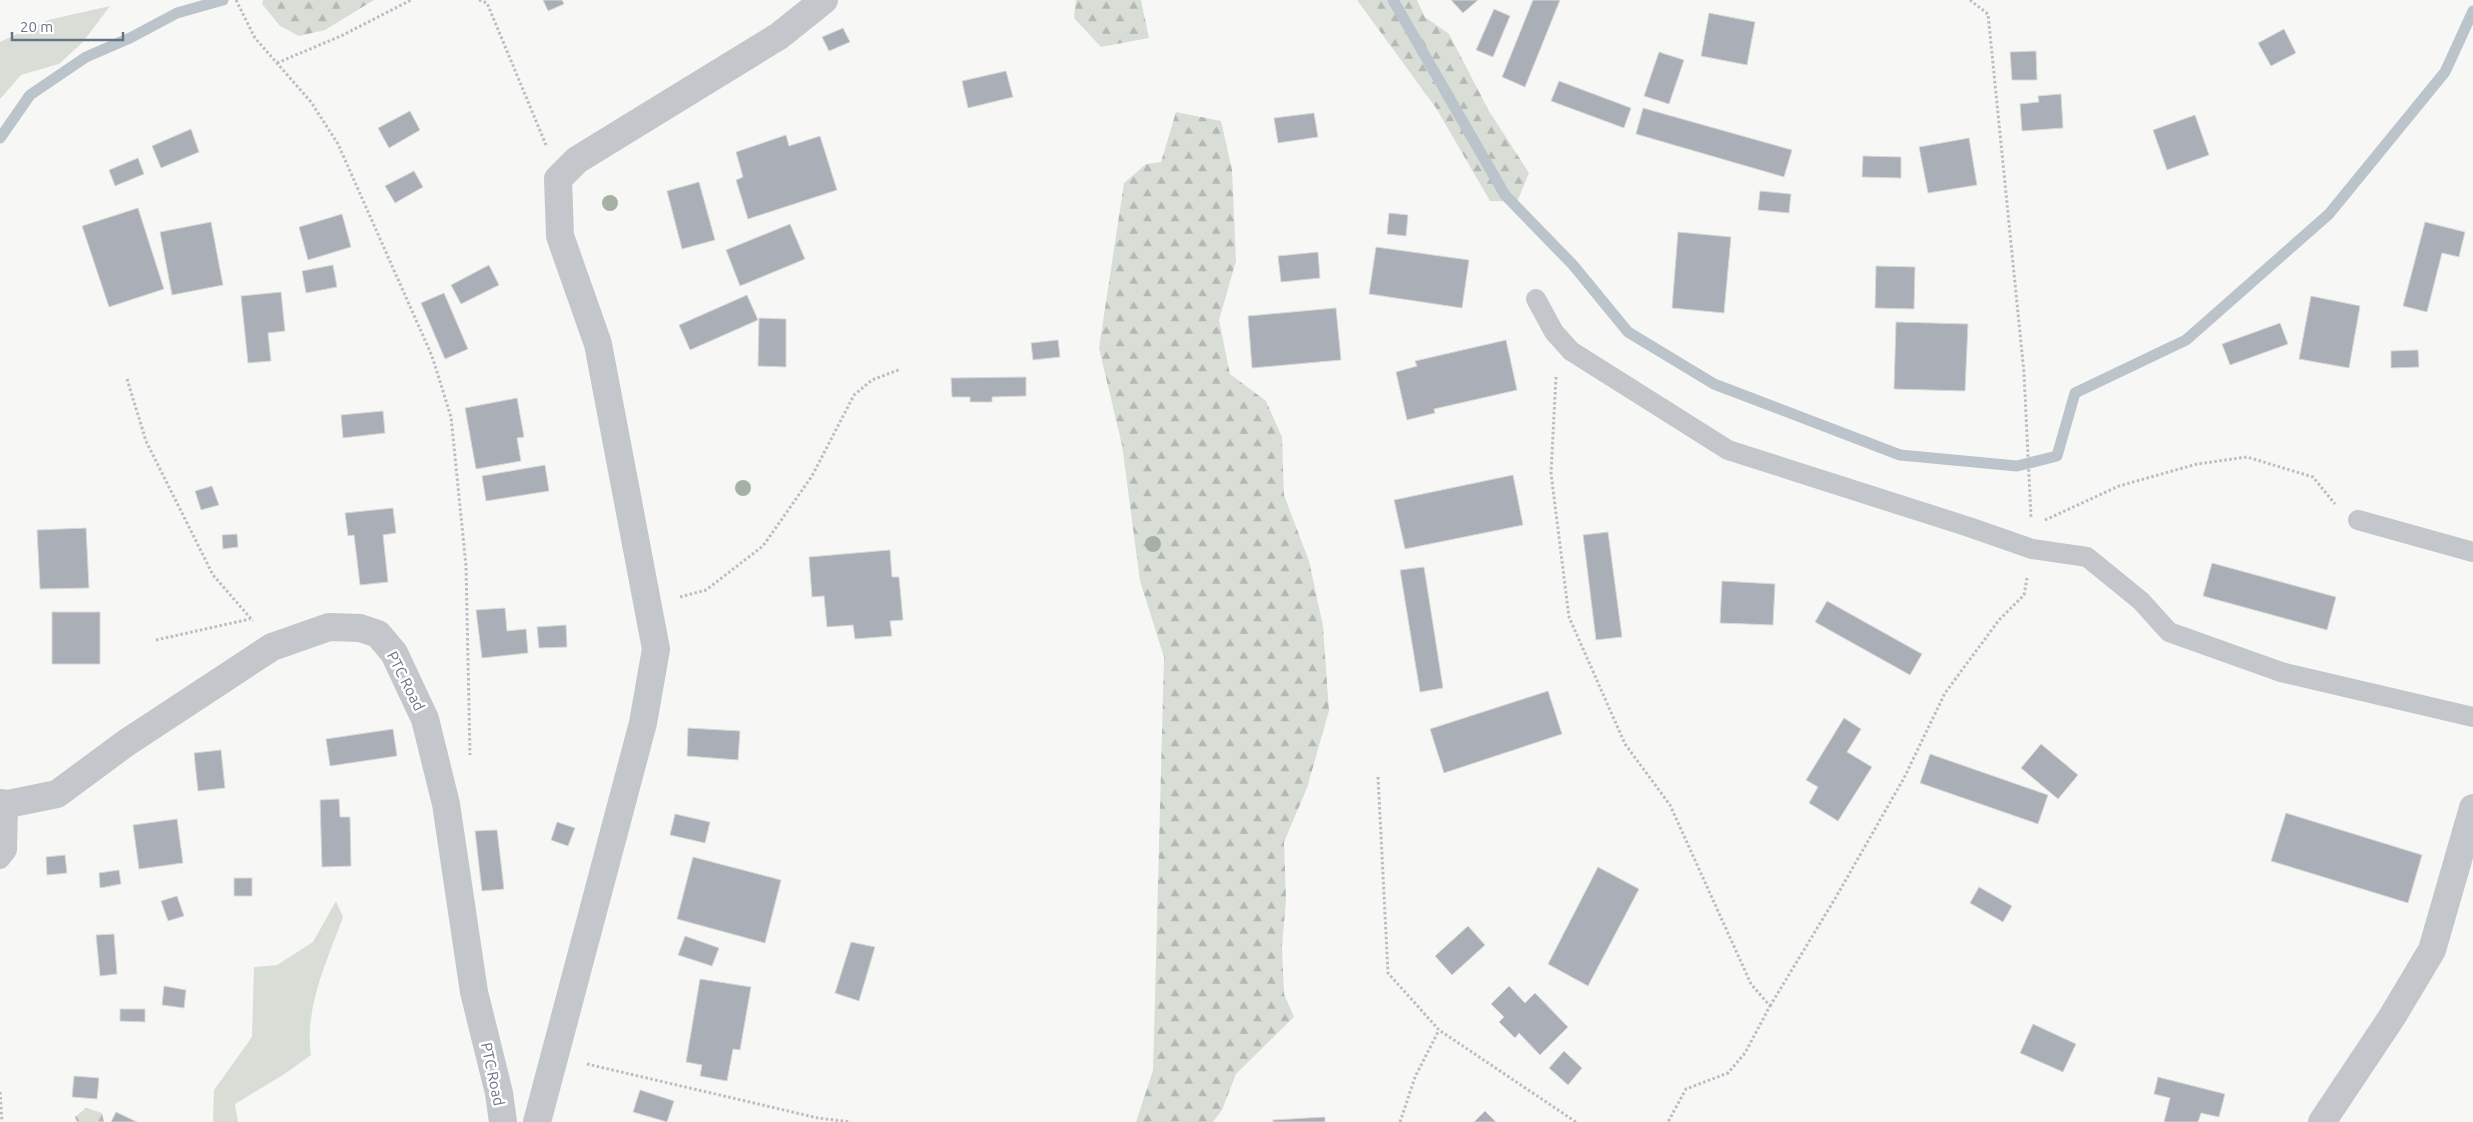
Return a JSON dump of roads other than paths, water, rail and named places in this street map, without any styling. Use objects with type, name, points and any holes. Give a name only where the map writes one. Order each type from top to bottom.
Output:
[{"type":"street","points":[[537,1122],[643,723],[656,649],[598,344],[560,236],[558,179],[577,160],[779,36],[824,0]]},
{"type":"street","name":"PTC Road","points":[[4,804],[57,794],[126,743],[272,647],[329,627],[360,628],[378,634],[394,653],[425,719],[446,804],[474,992],[499,1093],[503,1122]]},
{"type":"street","points":[[2322,1122],[2392,1017],[2432,950],[2473,808]]},
{"type":"lane","points":[[1536,299],[1554,332],[1571,352],[1728,450],[2032,549],[2087,557],[2141,601],[2168,632],[2281,672],[2473,717]]},
{"type":"lane","points":[[2358,520],[2473,552]]},
{"type":"lane","points":[[0,859],[6,850],[4,804]]},
{"type":"waterway","points":[[0,138],[30,95],[86,57],[130,38],[177,13],[223,0]]},
{"type":"waterway","points":[[1393,0],[1505,195],[1573,265],[1628,332],[1714,384],[1900,455],[2017,466],[2057,456],[2075,393],[2186,340],[2329,214],[2445,72],[2473,11]]}]
